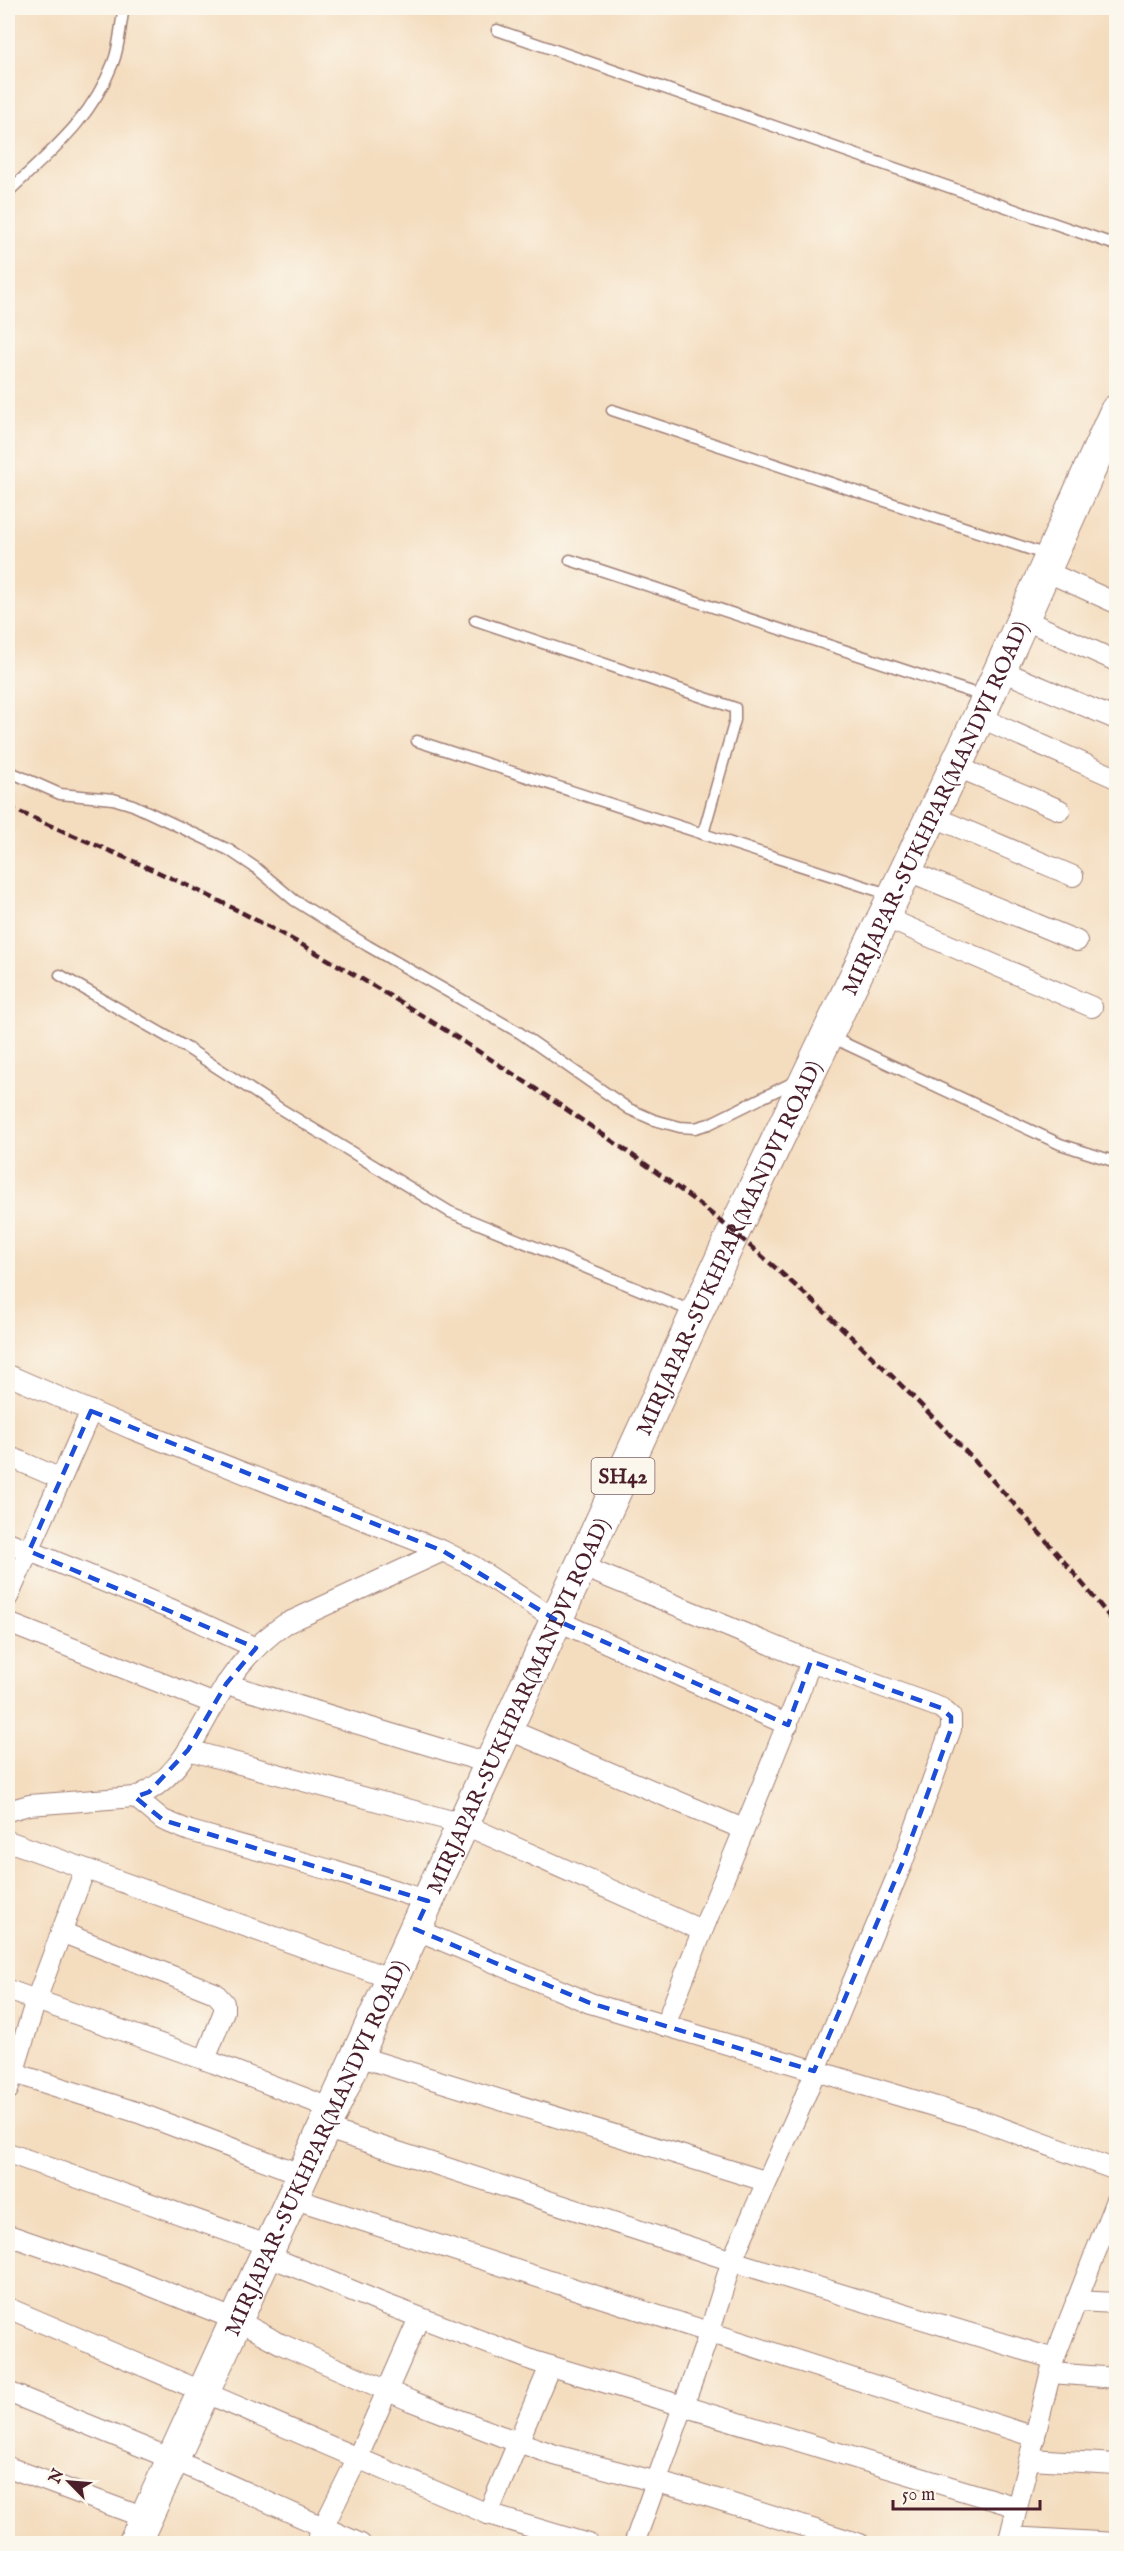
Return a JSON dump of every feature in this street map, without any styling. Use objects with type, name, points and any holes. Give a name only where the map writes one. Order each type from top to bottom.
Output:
[{"type":"main road","name":"MIRJAPAR-SUKHPAR(MANDVI ROAD)","points":[[139,2531],[734,1231],[932,816],[1112,430]]},
{"type":"street","points":[[1048,563],[1116,603]]},
{"type":"street","points":[[1023,620],[1116,661]]},
{"type":"street","points":[[989,695],[1116,719]]},
{"type":"street","points":[[989,695],[1116,778]]},
{"type":"street","points":[[955,766],[1060,810]]},
{"type":"street","points":[[932,816],[1074,876]]},
{"type":"street","points":[[895,894],[1077,941]]},
{"type":"street","points":[[895,894],[1092,1007]]},
{"type":"street","points":[[8,1375],[91,1411],[442,1551],[473,1566],[556,1620],[788,1725]]},
{"type":"street","points":[[8,1597],[91,1411]]},
{"type":"street","points":[[8,1456],[61,1479]]},
{"type":"street","points":[[8,1542],[172,1610],[256,1648]]},
{"type":"street","points":[[8,1811],[29,1805],[135,1797],[149,1792],[188,1750],[226,1684],[256,1648],[285,1624],[442,1551]]},
{"type":"street","points":[[582,1566],[811,1661],[941,1708],[951,1717],[951,1729],[902,1864],[800,2108],[765,2181],[732,2260],[658,2482],[634,2544]]},
{"type":"street","points":[[8,1623],[215,1704]]},
{"type":"street","points":[[665,2026],[742,1829],[788,1725],[811,1661]]},
{"type":"street","points":[[226,1684],[490,1764]]},
{"type":"street","points":[[507,1729],[742,1829]]},
{"type":"street","points":[[188,1750],[463,1824],[701,1930]]},
{"type":"street","points":[[135,1797],[163,1820],[190,1831],[334,1870],[428,1901]]},
{"type":"street","points":[[8,1841],[392,1979]]},
{"type":"street","points":[[85,1869],[9,2078],[140,2113],[297,2187],[709,2334],[1035,2437]]},
{"type":"street","points":[[415,1929],[590,2003],[980,2120],[1116,2170]]},
{"type":"street","points":[[61,1932],[215,1994],[224,2003],[224,2011],[205,2060]]},
{"type":"street","points":[[8,1990],[205,2060],[328,2118],[732,2260],[1052,2366],[1116,2378]]},
{"type":"street","points":[[357,2056],[765,2181]]},
{"type":"street","points":[[8,2153],[268,2250],[419,2318],[550,2366],[1017,2507]]},
{"type":"street","points":[[1116,2200],[1111,2228],[1076,2301],[1052,2366],[1009,2540],[1116,2543]]},
{"type":"street","points":[[8,2235],[121,2274],[236,2320],[281,2344],[387,2390],[519,2442],[555,2455],[658,2482],[860,2544]]},
{"type":"street","points":[[1076,2301],[1116,2303]]},
{"type":"street","points":[[8,2308],[488,2514],[588,2544]]},
{"type":"street","points":[[319,2536],[357,2459],[419,2318]]},
{"type":"street","points":[[488,2514],[550,2366]]},
{"type":"street","points":[[8,2392],[172,2459],[319,2536],[361,2544]]},
{"type":"street","points":[[1030,2459],[1116,2464]]},
{"type":"street","points":[[8,2467],[139,2531]]},
{"type":"lane","points":[[8,192],[75,128],[98,93],[114,61],[124,8]]},
{"type":"lane","points":[[497,30],[1116,245]]},
{"type":"lane","points":[[612,410],[1048,563]]},
{"type":"lane","points":[[570,560],[989,695]]},
{"type":"lane","points":[[475,620],[735,708],[735,720],[703,834]]},
{"type":"lane","points":[[417,741],[895,894]]},
{"type":"lane","points":[[8,771],[60,794],[121,801],[229,850],[313,912],[520,1033],[629,1109],[654,1120],[695,1128],[710,1124],[809,1075]]},
{"type":"lane","points":[[60,975],[187,1048],[279,1108],[450,1212],[697,1314]]},
{"type":"lane","points":[[828,1036],[1059,1144],[1116,1162]]},
{"type":"highlighted area","points":[[91,1411],[443,1551],[556,1620],[788,1725],[811,1661],[941,1708],[951,1717],[951,1729],[902,1864],[814,2071],[590,2003],[415,1929],[428,1901],[163,1820],[135,1797],[149,1792],[188,1750],[226,1684],[256,1648],[29,1551]]},
{"type":"railway","points":[[8,807],[204,893],[317,953],[402,1003],[485,1056],[674,1185],[716,1217],[788,1279],[888,1372],[983,1470],[1073,1572],[1116,1625]]}]
